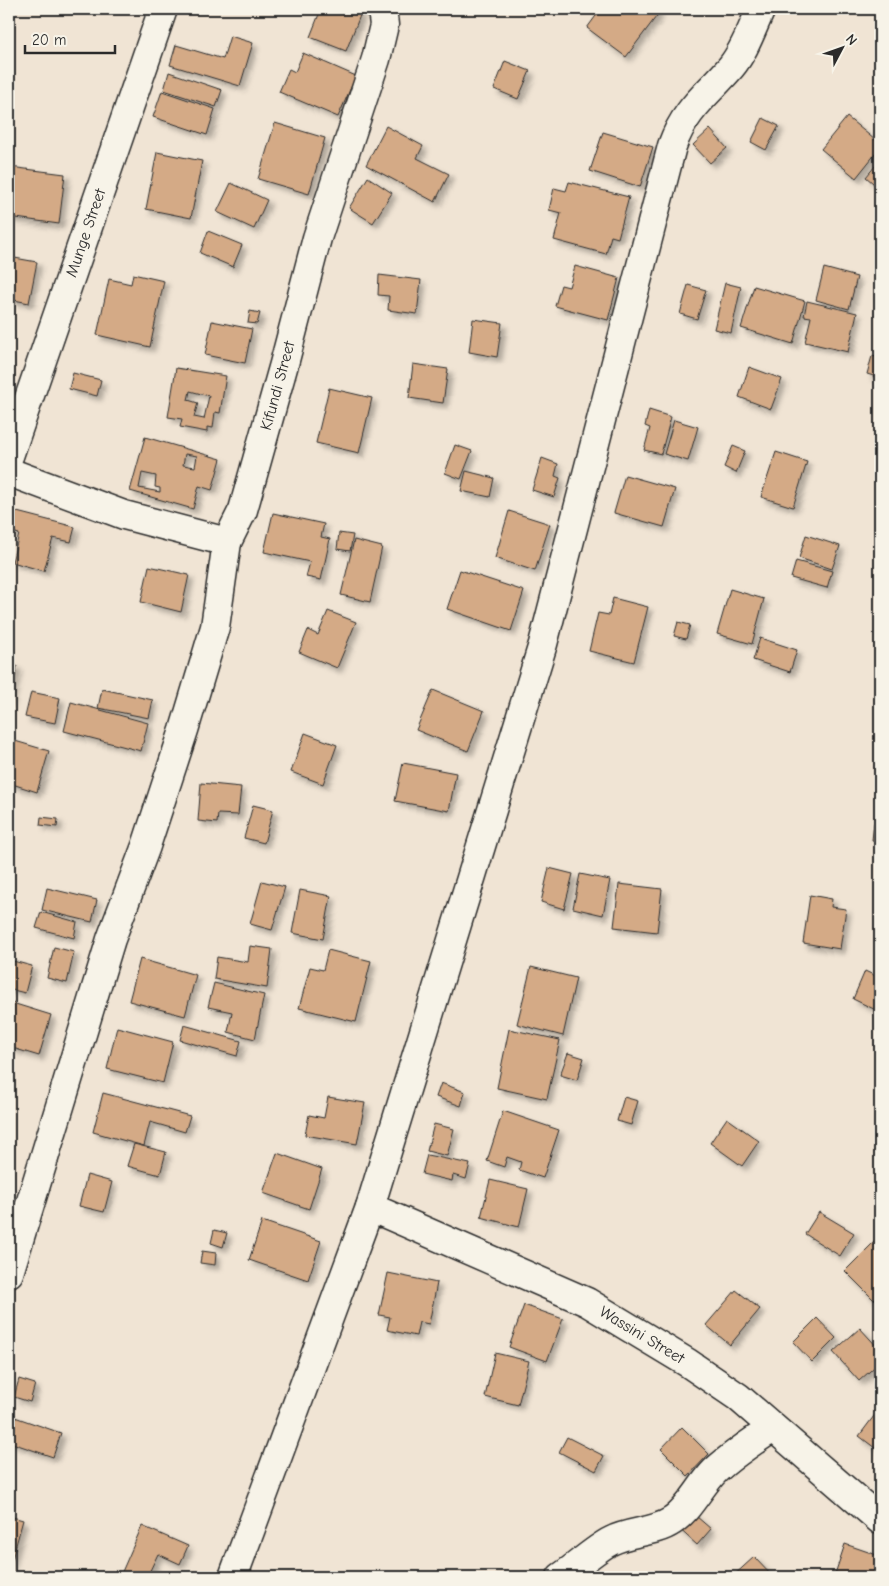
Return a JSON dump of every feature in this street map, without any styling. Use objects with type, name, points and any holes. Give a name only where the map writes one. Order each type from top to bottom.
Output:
[{"type":"street","name":"Munge Street","points":[[9,456],[163,9]]},
{"type":"street","name":"Kifundi Street","points":[[9,1273],[111,939],[146,846],[215,627],[227,542],[243,510],[284,364],[316,238],[376,59],[384,25],[382,9]]},
{"type":"street","points":[[233,1577],[370,1207],[543,644],[677,130],[706,93],[732,66],[746,43],[761,9]]},
{"type":"street","points":[[9,472],[124,515],[227,542]]},
{"type":"street","name":"Wassini Street","points":[[370,1207],[588,1302],[688,1363],[738,1397],[880,1520]]},
{"type":"street","points":[[561,1577],[610,1541],[628,1534],[663,1526],[673,1520],[715,1472],[733,1456],[773,1428]]},
{"type":"building","points":[[321,9],[351,9],[361,13],[346,51],[310,37]]},
{"type":"building","points":[[601,9],[654,9],[659,13],[626,57],[587,28]]},
{"type":"building","points":[[230,36],[253,43],[240,86],[170,65],[176,45],[223,59]]},
{"type":"building","points":[[303,53],[356,76],[338,117],[279,92],[289,69],[295,72]]},
{"type":"building","points":[[505,61],[530,71],[518,99],[494,89]]},
{"type":"building","points":[[169,72],[222,90],[216,107],[164,90]]},
{"type":"building","points":[[162,91],[215,109],[207,135],[153,117]]},
{"type":"building","points":[[847,117],[880,144],[880,148],[856,178],[821,149]]},
{"type":"building","points":[[763,118],[779,126],[766,150],[751,142]]},
{"type":"building","points":[[275,123],[325,138],[309,194],[258,179]]},
{"type":"building","points":[[386,126],[423,146],[417,158],[449,174],[435,202],[366,165]]},
{"type":"building","points":[[710,129],[727,148],[710,163],[693,145]]},
{"type":"building","points":[[603,132],[653,147],[640,187],[590,171]]},
{"type":"building","points":[[157,152],[202,161],[191,218],[146,209]]},
{"type":"building","points":[[880,160],[880,189],[866,177]]},
{"type":"building","points":[[10,167],[65,174],[59,224],[9,217]]},
{"type":"building","points":[[368,177],[392,193],[373,223],[349,208]]},
{"type":"building","points":[[569,182],[629,197],[618,238],[611,236],[606,254],[554,240],[561,213],[549,210],[554,188],[566,191]]},
{"type":"building","points":[[231,183],[267,200],[254,229],[217,212]]},
{"type":"building","points":[[208,231],[242,245],[233,267],[200,253]]},
{"type":"building","points":[[9,257],[37,262],[29,303],[9,299]]},
{"type":"building","points":[[575,266],[619,278],[608,320],[555,306],[561,285],[569,287]]},
{"type":"building","points":[[824,268],[857,277],[849,309],[816,300]]},
{"type":"building","points":[[133,274],[164,281],[150,347],[97,335],[109,279],[131,284]]},
{"type":"building","points":[[379,275],[421,280],[417,314],[388,310],[389,296],[378,295]]},
{"type":"building","points":[[725,283],[741,287],[731,333],[714,329]]},
{"type":"building","points":[[688,285],[706,290],[697,319],[680,314]]},
{"type":"building","points":[[754,286],[805,301],[793,344],[741,328]]},
{"type":"building","points":[[807,301],[857,313],[848,352],[805,342],[811,317],[804,316]]},
{"type":"building","points":[[250,311],[260,313],[257,324],[248,323]]},
{"type":"building","points":[[473,319],[502,323],[497,357],[469,352]]},
{"type":"building","points":[[212,321],[252,329],[245,363],[205,355]]},
{"type":"building","points":[[872,356],[880,358],[880,378],[867,374]]},
{"type":"building","points":[[413,364],[448,369],[443,403],[409,398]]},
{"type":"building","points":[[749,367],[782,379],[771,409],[739,397]]},
{"type":"building","points":[[176,368],[226,376],[220,413],[215,412],[213,428],[207,427],[207,432],[180,427],[182,419],[168,417]],"holes":[[[190,391],[209,396],[204,419],[194,417],[198,403],[188,400]]]},
{"type":"building","points":[[73,373],[101,380],[97,396],[69,389]]},
{"type":"building","points":[[329,388],[372,398],[359,453],[316,443]]},
{"type":"building","points":[[649,410],[671,417],[661,454],[644,450],[650,428],[645,426]]},
{"type":"building","points":[[674,420],[698,427],[688,461],[664,454]]},
{"type":"building","points":[[145,437],[221,459],[212,490],[199,486],[193,509],[130,491]],"holes":[[[185,454],[197,456],[195,467],[183,465]],[[142,473],[156,476],[155,487],[160,488],[160,492],[139,488]]]},
{"type":"building","points":[[455,445],[472,451],[461,479],[445,473]]},
{"type":"building","points":[[733,446],[745,451],[736,473],[724,467]]},
{"type":"building","points":[[776,452],[807,462],[793,507],[761,497]]},
{"type":"building","points":[[542,458],[558,464],[555,476],[560,478],[554,497],[532,490]]},
{"type":"building","points":[[466,471],[494,478],[490,497],[461,491]]},
{"type":"building","points":[[625,475],[675,489],[664,527],[614,513]]},
{"type":"building","points":[[13,511],[75,527],[71,542],[53,538],[44,571],[12,562],[19,534],[9,531]]},
{"type":"building","points":[[509,511],[550,524],[535,571],[495,558]]},
{"type":"building","points":[[273,513],[324,524],[321,537],[330,539],[321,580],[306,577],[310,562],[264,552]]},
{"type":"building","points":[[339,533],[353,535],[350,551],[337,549]]},
{"type":"building","points":[[806,535],[840,546],[832,569],[799,558]]},
{"type":"building","points":[[354,540],[382,547],[370,602],[341,595]]},
{"type":"building","points":[[796,561],[832,571],[827,588],[791,578]]},
{"type":"building","points":[[149,566],[189,575],[181,612],[141,602]]},
{"type":"building","points":[[460,570],[524,591],[511,631],[447,609]]},
{"type":"building","points":[[730,589],[764,599],[752,644],[717,634]]},
{"type":"building","points":[[613,598],[648,607],[634,662],[589,651],[598,613],[609,615]]},
{"type":"building","points":[[328,611],[356,622],[337,668],[299,652],[308,630],[318,635]]},
{"type":"building","points":[[678,622],[690,625],[686,639],[674,636]]},
{"type":"building","points":[[760,638],[797,650],[790,672],[753,660]]},
{"type":"building","points":[[9,664],[17,666],[9,705]]},
{"type":"building","points":[[102,689],[153,700],[149,718],[98,708]]},
{"type":"building","points":[[433,690],[484,711],[468,751],[416,730]]},
{"type":"building","points":[[31,692],[60,698],[55,723],[25,717]]},
{"type":"building","points":[[71,702],[148,723],[141,751],[64,731]]},
{"type":"building","points":[[305,733],[337,745],[323,784],[291,772]]},
{"type":"building","points":[[15,741],[49,751],[37,792],[9,783],[9,762]]},
{"type":"building","points":[[403,763],[456,773],[449,811],[395,801]]},
{"type":"building","points":[[201,783],[241,787],[238,815],[218,814],[217,823],[198,821]]},
{"type":"building","points":[[253,805],[273,810],[264,843],[244,838]]},
{"type":"building","points":[[41,817],[58,819],[57,827],[40,825]]},
{"type":"building","points":[[874,823],[880,824],[880,841],[872,840]]},
{"type":"building","points":[[549,868],[573,874],[564,909],[541,902]]},
{"type":"building","points":[[580,874],[610,880],[603,915],[573,908]]},
{"type":"building","points":[[262,881],[285,887],[272,930],[250,924]]},
{"type":"building","points":[[619,884],[662,889],[657,932],[614,927]]},
{"type":"building","points":[[47,888],[97,900],[92,922],[42,910]]},
{"type":"building","points":[[300,890],[331,896],[323,939],[292,933]]},
{"type":"building","points":[[810,895],[832,899],[831,907],[846,909],[840,949],[803,943]]},
{"type":"building","points":[[41,912],[77,922],[74,938],[36,928]]},
{"type":"building","points":[[250,946],[272,949],[267,988],[214,979],[217,957],[248,962]]},
{"type":"building","points":[[54,947],[74,952],[67,983],[47,978]]},
{"type":"building","points":[[328,950],[371,961],[356,1022],[299,1008],[310,967],[323,970]]},
{"type":"building","points":[[140,959],[196,975],[185,1016],[129,1001]]},
{"type":"building","points":[[9,960],[32,966],[25,993],[9,989]]},
{"type":"building","points":[[531,967],[576,978],[563,1036],[517,1024]]},
{"type":"building","points":[[865,971],[880,978],[880,1012],[853,999]]},
{"type":"building","points":[[214,983],[264,995],[255,1039],[228,1032],[232,1012],[208,1007]]},
{"type":"building","points":[[9,1002],[51,1015],[39,1056],[9,1047]]},
{"type":"building","points":[[184,1025],[241,1041],[237,1056],[180,1040]]},
{"type":"building","points":[[117,1027],[173,1042],[163,1083],[107,1069]]},
{"type":"building","points":[[509,1029],[560,1040],[547,1099],[497,1088]]},
{"type":"building","points":[[568,1053],[584,1058],[577,1080],[560,1075]]},
{"type":"building","points":[[441,1083],[465,1092],[461,1106],[436,1097]]},
{"type":"building","points":[[103,1093],[190,1116],[185,1132],[150,1122],[144,1146],[93,1132]]},
{"type":"building","points":[[328,1097],[365,1103],[357,1144],[305,1135],[309,1115],[324,1118]]},
{"type":"building","points":[[624,1097],[638,1101],[631,1125],[617,1121]]},
{"type":"building","points":[[503,1111],[559,1130],[543,1178],[519,1170],[521,1162],[507,1157],[504,1167],[487,1161]]},
{"type":"building","points":[[727,1118],[759,1141],[742,1166],[710,1143]]},
{"type":"building","points":[[434,1124],[454,1129],[447,1156],[427,1151]]},
{"type":"building","points":[[134,1144],[166,1152],[160,1175],[127,1166]]},
{"type":"building","points":[[277,1153],[322,1169],[309,1209],[263,1193]]},
{"type":"building","points":[[427,1155],[470,1164],[466,1179],[453,1175],[452,1181],[422,1174]]},
{"type":"building","points":[[87,1175],[112,1182],[104,1212],[79,1206]]},
{"type":"building","points":[[490,1180],[528,1189],[519,1227],[481,1217]]},
{"type":"building","points":[[819,1212],[854,1233],[840,1256],[805,1234]]},
{"type":"building","points":[[262,1221],[321,1241],[308,1280],[249,1260]]},
{"type":"building","points":[[214,1230],[227,1233],[223,1247],[211,1243]]},
{"type":"building","points":[[875,1241],[880,1247],[880,1294],[874,1300],[845,1271]]},
{"type":"building","points":[[202,1251],[216,1253],[215,1265],[200,1263]]},
{"type":"building","points":[[388,1273],[437,1283],[429,1324],[419,1322],[416,1336],[387,1330],[390,1317],[379,1315]]},
{"type":"building","points":[[736,1290],[760,1309],[730,1345],[706,1325]]},
{"type":"building","points":[[524,1305],[563,1319],[547,1361],[509,1347]]},
{"type":"building","points":[[817,1318],[836,1338],[812,1362],[793,1342]]},
{"type":"building","points":[[860,1328],[880,1350],[880,1362],[859,1381],[833,1352]]},
{"type":"building","points":[[495,1353],[529,1361],[518,1405],[485,1397]]},
{"type":"building","points":[[19,1379],[35,1384],[30,1402],[14,1397]]},
{"type":"building","points":[[880,1408],[880,1449],[879,1451],[859,1436]]},
{"type":"building","points":[[9,1415],[61,1433],[53,1457],[9,1442]]},
{"type":"building","points":[[682,1427],[709,1454],[688,1476],[661,1449]]},
{"type":"building","points":[[567,1437],[604,1456],[596,1471],[559,1452]]},
{"type":"building","points":[[689,1510],[711,1529],[697,1545],[676,1526]]},
{"type":"building","points":[[9,1516],[23,1520],[9,1570]]},
{"type":"building","points":[[142,1526],[188,1546],[180,1564],[158,1554],[147,1577],[130,1577],[121,1574]]},
{"type":"building","points":[[845,1544],[880,1556],[880,1568],[877,1577],[834,1577]]},
{"type":"building","points":[[754,1557],[773,1577],[732,1577]]}]
